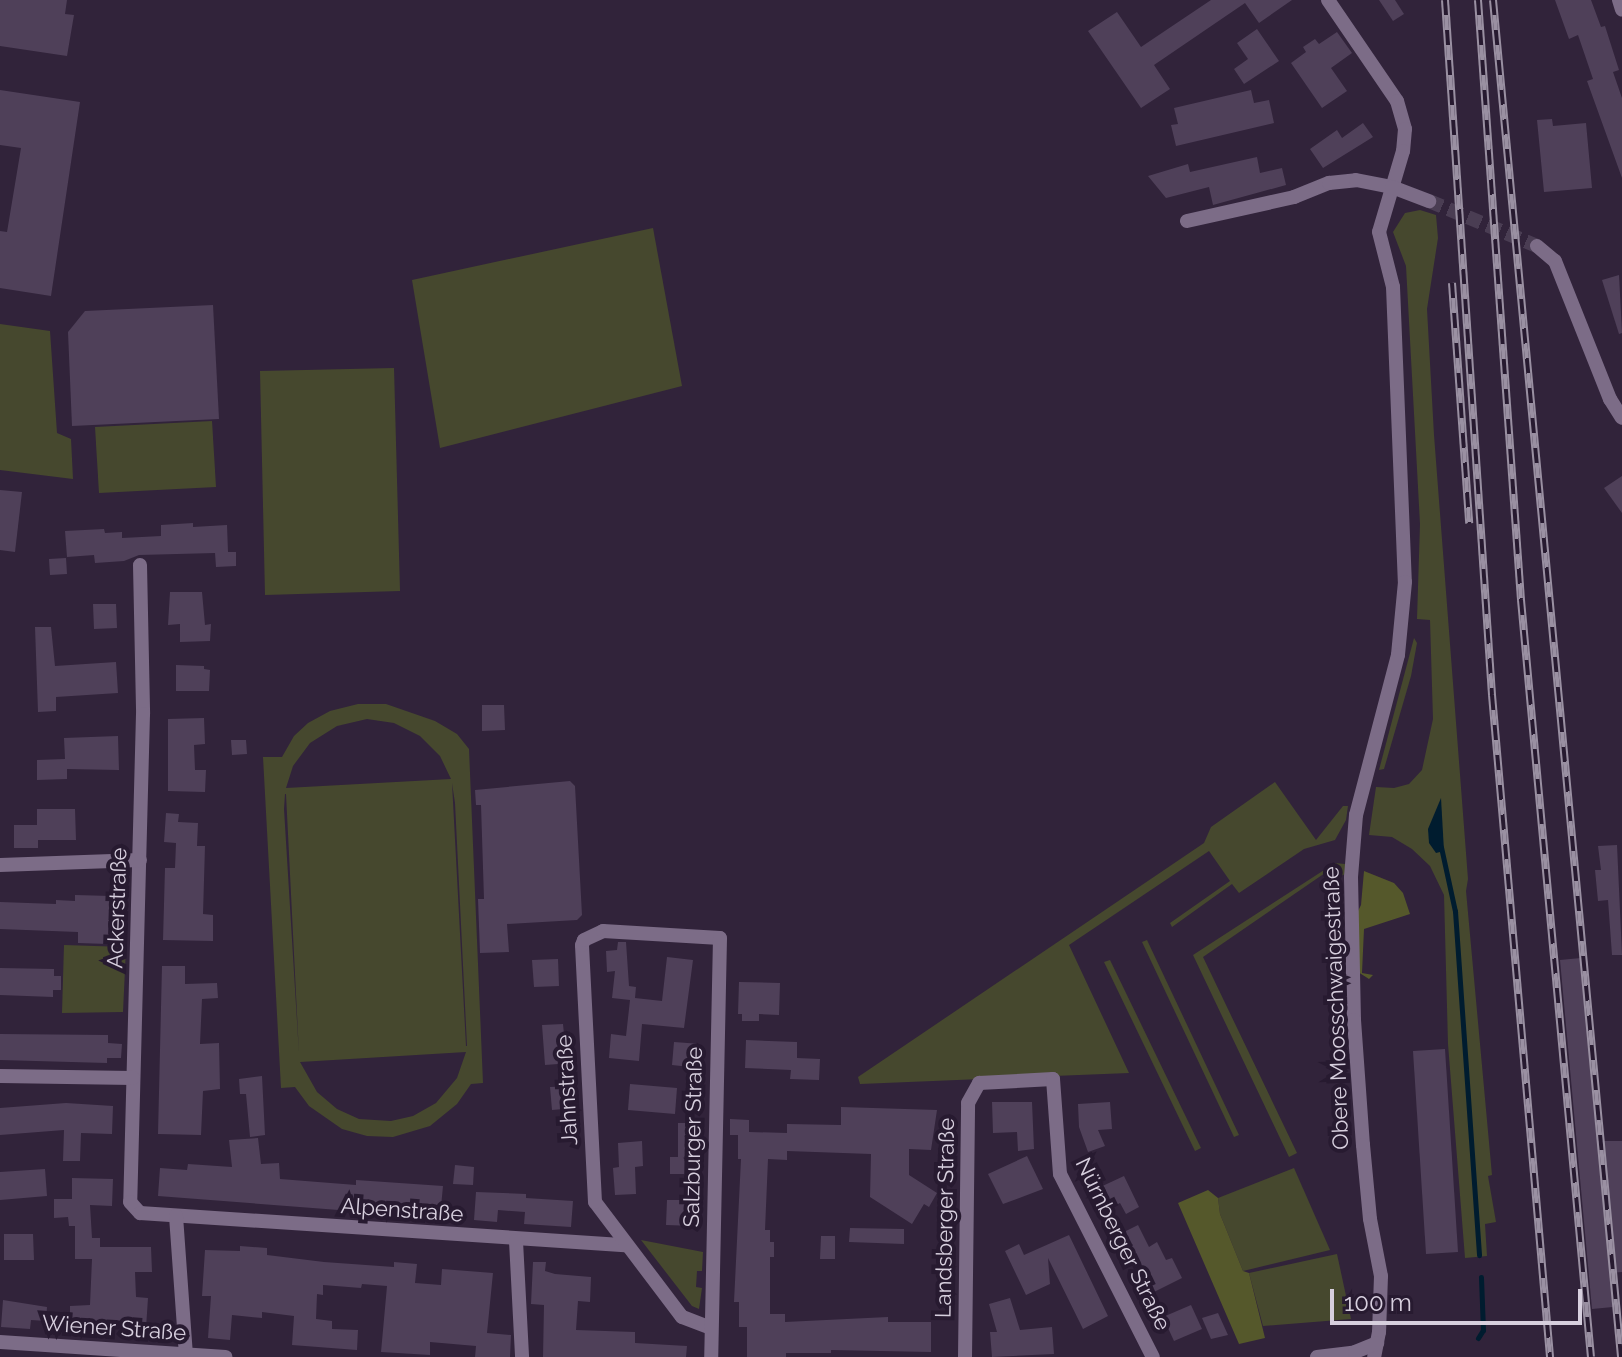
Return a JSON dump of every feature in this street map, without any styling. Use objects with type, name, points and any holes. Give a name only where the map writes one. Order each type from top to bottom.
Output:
[{"type":"street","name":"Obere Moosschwaigestraße","points":[[1328,0],[1400,108],[1405,141],[1379,232],[1392,282],[1405,582],[1398,655],[1356,815],[1351,877],[1361,1129],[1370,1219],[1381,1276],[1376,1350]]},
{"type":"street","points":[[1619,0],[1622,10]]},
{"type":"street","points":[[1187,221],[1294,197],[1329,183],[1356,180],[1392,187],[1429,201]]},
{"type":"street","points":[[1537,246],[1549,254],[1561,273],[1616,397],[1622,418]]},
{"type":"street","name":"Ackerstraße","points":[[140,565],[143,700],[130,1202],[140,1213],[176,1216]]},
{"type":"street","points":[[0,865],[140,860]]},
{"type":"street","name":"Jahnstraße","points":[[711,1332],[682,1317],[595,1202],[582,945],[592,935],[617,929],[720,938]]},
{"type":"street","name":"Salzburger Straße","points":[[711,1332],[720,938]]},
{"type":"street","points":[[0,1076],[133,1078]]},
{"type":"street","name":"Nürnberger Straße","points":[[979,1083],[1053,1079],[1060,1174],[1153,1357]]},
{"type":"street","name":"Landsberger Straße","points":[[965,1357],[968,1103],[979,1083]]},
{"type":"street","points":[[176,1216],[186,1356]]},
{"type":"street","name":"Alpenstraße","points":[[176,1216],[516,1241],[625,1245]]},
{"type":"street","points":[[516,1241],[522,1357]]},
{"type":"street","points":[[711,1332],[711,1357]]},
{"type":"street","name":"Wiener Straße","points":[[0,1342],[226,1357]]},
{"type":"street","points":[[1317,1357],[1376,1350]]},
{"type":"green space","points":[[1420,210],[1436,215],[1438,238],[1427,309],[1434,435],[1468,879],[1466,891],[1492,1175],[1488,1176],[1496,1222],[1485,1224],[1487,1256],[1465,1258],[1448,1044],[1444,895],[1430,866],[1412,849],[1392,837],[1369,835],[1376,787],[1394,788],[1409,784],[1422,770],[1433,719],[1430,620],[1417,619],[1420,524],[1406,266],[1393,232],[1405,213]]},
{"type":"green space","points":[[653,228],[682,386],[440,448],[412,280]]},
{"type":"green space","points":[[0,324],[50,331],[57,433],[71,439],[73,479],[0,470]]},
{"type":"green space","points":[[394,368],[400,591],[265,595],[260,371]]},
{"type":"green space","points":[[212,421],[216,487],[99,493],[95,427]]},
{"type":"green space","points":[[1414,638],[1417,643],[1411,676],[1384,769],[1379,770]]},
{"type":"green space","points":[[358,704],[386,704],[435,721],[457,734],[469,749],[483,1083],[471,1084],[457,1104],[430,1126],[393,1137],[367,1136],[342,1129],[309,1106],[295,1087],[281,1088],[263,757],[282,757],[294,736],[308,723],[330,711]],"holes":[[[367,719],[394,723],[420,736],[440,756],[451,779],[286,788],[293,766],[310,743],[337,726]],[[452,783],[455,803],[466,1046]],[[286,794],[299,1054],[284,809]],[[466,1052],[457,1078],[436,1103],[413,1116],[391,1121],[359,1119],[337,1109],[317,1092],[300,1062]]]},
{"type":"green space","points":[[1275,782],[1316,840],[1343,806],[1348,806],[1346,820],[1335,840],[1304,849],[1239,893],[1232,884],[1172,927],[1170,923],[1230,881],[1209,851],[1069,945],[1129,1073],[860,1084],[858,1077],[1204,843],[1211,827]]},
{"type":"green space","points":[[1335,863],[1345,864],[1345,874],[1331,881],[1325,873],[1203,957],[1297,1153],[1289,1157],[1193,955]]},
{"type":"green space","points":[[1364,871],[1394,883],[1403,893],[1410,914],[1364,929],[1362,973],[1373,975],[1369,979],[1358,972],[1356,915],[1361,905]]},
{"type":"green space","points":[[1147,940],[1239,1135],[1234,1137],[1142,942]]},
{"type":"green space","points":[[64,945],[126,947],[123,1012],[62,1013]]},
{"type":"green space","points":[[1110,960],[1201,1148],[1195,1151],[1104,962]]},
{"type":"green space","points":[[1294,1168],[1330,1250],[1243,1271],[1220,1214],[1218,1198]]},
{"type":"green space","points":[[1208,1190],[1218,1198],[1220,1214],[1243,1271],[1249,1273],[1265,1338],[1239,1344],[1178,1203]]},
{"type":"green space","points":[[641,1240],[703,1252],[702,1271],[697,1271],[696,1287],[702,1288],[699,1309],[692,1306]]},
{"type":"green space","points":[[1337,1254],[1351,1319],[1263,1326],[1249,1273]]},
{"type":"water","points":[[1441,798],[1444,851],[1436,853],[1429,843],[1428,829]]},
{"type":"building","points":[[0,0],[67,0],[65,14],[74,15],[67,56],[0,46]]},
{"type":"building","points":[[1211,0],[1292,0],[1259,23],[1245,3],[1154,65],[1170,89],[1141,108],[1088,31],[1117,12],[1141,47]]},
{"type":"building","points":[[1379,0],[1395,0],[1404,14],[1393,21]]},
{"type":"building","points":[[1555,0],[1591,0],[1601,27],[1605,26],[1619,70],[1613,72],[1622,98],[1622,178],[1587,81],[1593,79],[1578,35],[1569,39]]},
{"type":"building","points":[[1257,29],[1279,61],[1244,84],[1234,69],[1248,59],[1237,43]]},
{"type":"building","points":[[1337,32],[1352,53],[1331,68],[1347,91],[1322,108],[1291,63],[1306,52],[1303,47],[1315,39],[1319,44]]},
{"type":"building","points":[[0,90],[80,102],[51,296],[0,288],[0,231],[7,232],[21,148],[0,145]]},
{"type":"building","points":[[1251,90],[1254,103],[1269,100],[1274,123],[1176,146],[1171,125],[1178,124],[1174,108]]},
{"type":"building","points":[[1552,119],[1553,126],[1586,123],[1592,188],[1544,192],[1537,120]]},
{"type":"building","points":[[1363,123],[1373,137],[1323,168],[1310,149],[1337,130],[1342,138]]},
{"type":"building","points":[[1257,157],[1260,173],[1282,168],[1286,185],[1213,205],[1209,187],[1166,198],[1148,176],[1188,164],[1190,172]]},
{"type":"building","points":[[1619,275],[1622,333],[1619,334],[1602,280]]},
{"type":"building","points":[[213,305],[219,419],[72,426],[68,332],[85,311]]},
{"type":"building","points":[[1622,476],[1622,513],[1604,488]]},
{"type":"building","points":[[0,490],[22,492],[15,552],[0,550]]},
{"type":"building","points":[[193,523],[193,527],[227,525],[228,552],[236,552],[236,566],[216,567],[215,553],[139,555],[124,561],[95,563],[94,555],[67,557],[65,531],[104,529],[105,533],[122,532],[122,538],[161,536],[161,525]]},
{"type":"building","points":[[66,558],[67,574],[50,575],[49,559]]},
{"type":"building","points":[[170,592],[202,592],[205,625],[211,624],[210,641],[180,642],[180,624],[168,625]]},
{"type":"building","points":[[93,604],[116,604],[117,628],[94,629]]},
{"type":"building","points":[[35,627],[51,627],[55,666],[116,662],[118,693],[56,697],[56,711],[38,712]]},
{"type":"building","points":[[176,665],[204,666],[204,669],[210,670],[209,691],[176,691]]},
{"type":"building","points":[[482,705],[504,705],[505,730],[482,731]]},
{"type":"building","points":[[204,718],[205,744],[194,745],[195,770],[206,770],[205,792],[168,791],[168,719]]},
{"type":"building","points":[[118,736],[119,770],[67,769],[67,779],[37,780],[37,760],[65,759],[64,738]]},
{"type":"building","points":[[231,740],[246,740],[247,754],[232,755]]},
{"type":"building","points":[[570,781],[575,786],[582,915],[577,920],[507,924],[509,952],[480,953],[478,899],[484,899],[481,805],[476,805],[475,790]]},
{"type":"building","points":[[37,809],[75,809],[76,840],[38,840],[38,848],[14,848],[14,825],[37,825]]},
{"type":"building","points":[[166,813],[179,814],[178,822],[198,823],[197,846],[205,846],[203,914],[213,915],[213,941],[163,940],[165,868],[175,868],[176,843],[164,842]]},
{"type":"building","points":[[1617,845],[1622,955],[1612,955],[1608,900],[1598,901],[1595,870],[1601,870],[1598,846]]},
{"type":"building","points":[[75,895],[111,896],[108,944],[78,943],[78,932],[0,929],[0,902],[56,904],[56,900],[75,901]]},
{"type":"building","points":[[618,942],[626,942],[629,986],[636,987],[635,998],[662,1001],[667,957],[693,960],[684,1028],[642,1024],[639,1061],[609,1058],[611,1034],[626,1036],[630,1000],[612,998],[615,971],[607,972],[606,951],[617,950]]},
{"type":"building","points":[[1581,958],[1598,1141],[1622,1141],[1622,1272],[1610,1273],[1613,1307],[1592,1309],[1560,960]]},
{"type":"building","points":[[558,959],[559,986],[534,987],[532,960]]},
{"type":"building","points":[[162,966],[185,966],[185,984],[217,983],[218,998],[202,999],[200,1044],[219,1043],[220,1089],[203,1091],[201,1135],[158,1134]]},
{"type":"building","points":[[0,968],[54,969],[54,976],[61,976],[61,990],[53,990],[53,997],[0,995]]},
{"type":"building","points":[[739,982],[780,983],[779,1015],[759,1014],[759,1021],[742,1021],[742,1014],[738,1014]]},
{"type":"building","points":[[563,1024],[566,1054],[557,1055],[558,1064],[545,1065],[542,1025]]},
{"type":"building","points":[[0,1034],[108,1035],[108,1043],[122,1044],[121,1058],[107,1058],[107,1063],[0,1060]]},
{"type":"building","points":[[746,1040],[797,1042],[797,1058],[820,1059],[819,1080],[790,1079],[791,1070],[745,1068]]},
{"type":"building","points":[[674,1042],[701,1044],[699,1068],[672,1065]]},
{"type":"building","points":[[1445,1049],[1458,1252],[1426,1254],[1413,1051]]},
{"type":"building","points":[[262,1076],[265,1135],[250,1137],[246,1094],[240,1094],[239,1079]]},
{"type":"building","points":[[630,1084],[677,1088],[675,1114],[628,1110]]},
{"type":"building","points":[[574,1086],[575,1108],[552,1110],[550,1087]]},
{"type":"building","points":[[992,1102],[1032,1102],[1034,1149],[1018,1151],[1017,1132],[993,1133]]},
{"type":"building","points":[[1110,1102],[1112,1129],[1098,1130],[1105,1146],[1088,1152],[1079,1127],[1078,1104]]},
{"type":"building","points":[[66,1103],[113,1106],[112,1134],[81,1133],[80,1161],[63,1161],[64,1130],[0,1135],[0,1108]]},
{"type":"building","points":[[841,1107],[937,1110],[931,1150],[909,1149],[909,1175],[937,1193],[929,1207],[924,1204],[912,1224],[870,1197],[871,1154],[787,1151],[787,1160],[768,1159],[765,1230],[770,1230],[770,1242],[774,1242],[774,1257],[770,1257],[770,1314],[785,1314],[785,1322],[888,1317],[888,1322],[931,1322],[931,1352],[831,1350],[831,1353],[786,1353],[786,1357],[747,1357],[747,1327],[739,1327],[739,1302],[734,1302],[741,1159],[738,1159],[738,1135],[730,1135],[730,1119],[749,1120],[749,1132],[787,1133],[787,1124],[841,1125]]},
{"type":"building","points":[[678,1123],[696,1123],[696,1174],[670,1174],[670,1157],[678,1157]]},
{"type":"building","points":[[258,1138],[261,1164],[279,1163],[280,1179],[356,1185],[356,1180],[443,1186],[441,1207],[431,1206],[430,1217],[158,1196],[160,1168],[187,1170],[188,1164],[232,1167],[229,1140]]},
{"type":"building","points":[[642,1141],[643,1166],[635,1167],[636,1194],[615,1195],[613,1168],[619,1167],[618,1143]]},
{"type":"building","points":[[1027,1156],[1043,1189],[1003,1204],[988,1174]]},
{"type":"building","points":[[455,1165],[474,1167],[473,1185],[453,1184]]},
{"type":"building","points":[[45,1169],[47,1196],[0,1200],[0,1172]]},
{"type":"building","points":[[1124,1176],[1139,1207],[1126,1214],[1120,1203],[1106,1210],[1096,1189]]},
{"type":"building","points":[[72,1178],[113,1179],[112,1206],[90,1205],[92,1238],[100,1238],[100,1247],[151,1247],[152,1272],[135,1272],[136,1297],[148,1298],[146,1328],[70,1320],[70,1306],[90,1305],[92,1259],[75,1259],[75,1226],[69,1226],[68,1217],[54,1218],[54,1199],[72,1199]]},
{"type":"building","points":[[476,1192],[526,1194],[526,1198],[573,1201],[571,1227],[524,1224],[525,1212],[498,1210],[497,1222],[474,1220]]},
{"type":"building","points":[[667,1200],[694,1200],[694,1226],[666,1225]]},
{"type":"building","points":[[1138,1225],[1149,1247],[1157,1242],[1166,1260],[1172,1258],[1182,1278],[1148,1295],[1118,1235]]},
{"type":"building","points":[[850,1228],[904,1229],[904,1244],[849,1242]]},
{"type":"building","points":[[4,1234],[33,1234],[34,1260],[4,1260]]},
{"type":"building","points":[[1069,1235],[1108,1316],[1083,1329],[1048,1258],[1050,1284],[1026,1295],[1005,1251],[1019,1244],[1024,1255]]},
{"type":"building","points":[[821,1236],[835,1236],[835,1259],[820,1259]]},
{"type":"building","points":[[240,1246],[267,1248],[267,1255],[324,1262],[394,1267],[394,1262],[417,1264],[415,1283],[441,1285],[442,1269],[493,1273],[487,1333],[511,1335],[510,1357],[475,1357],[476,1346],[430,1342],[430,1355],[381,1352],[387,1286],[362,1284],[361,1288],[323,1285],[323,1295],[317,1294],[316,1319],[332,1321],[332,1329],[358,1330],[357,1350],[292,1345],[294,1316],[262,1312],[262,1318],[232,1315],[230,1340],[208,1338],[211,1296],[202,1296],[205,1250],[240,1251]]},
{"type":"building","points":[[533,1262],[546,1262],[545,1271],[555,1274],[591,1277],[590,1302],[578,1301],[576,1330],[635,1332],[635,1343],[687,1346],[686,1357],[543,1357],[544,1305],[531,1304]]},
{"type":"building","points":[[1010,1298],[1020,1330],[1052,1327],[1054,1354],[992,1357],[990,1332],[997,1332],[989,1304]]},
{"type":"building","points":[[3,1300],[47,1307],[46,1321],[31,1320],[30,1329],[1,1327]]},
{"type":"building","points":[[1191,1305],[1202,1329],[1174,1341],[1163,1317]]},
{"type":"building","points":[[1218,1313],[1228,1335],[1211,1339],[1202,1318]]},
{"type":"waterway","points":[[1441,847],[1455,911],[1479,1255]]},
{"type":"waterway","points":[[1478,1338],[1483,1330],[1481,1277]]},
{"type":"tunnel","points":[[1429,201],[1537,246]]},
{"type":"railway","points":[[1445,0],[1492,695],[1550,1357]]},
{"type":"railway","points":[[1478,0],[1521,600],[1591,1357]]},
{"type":"railway","points":[[1493,0],[1621,1357]]},
{"type":"railway","points":[[1452,283],[1469,523]]}]
